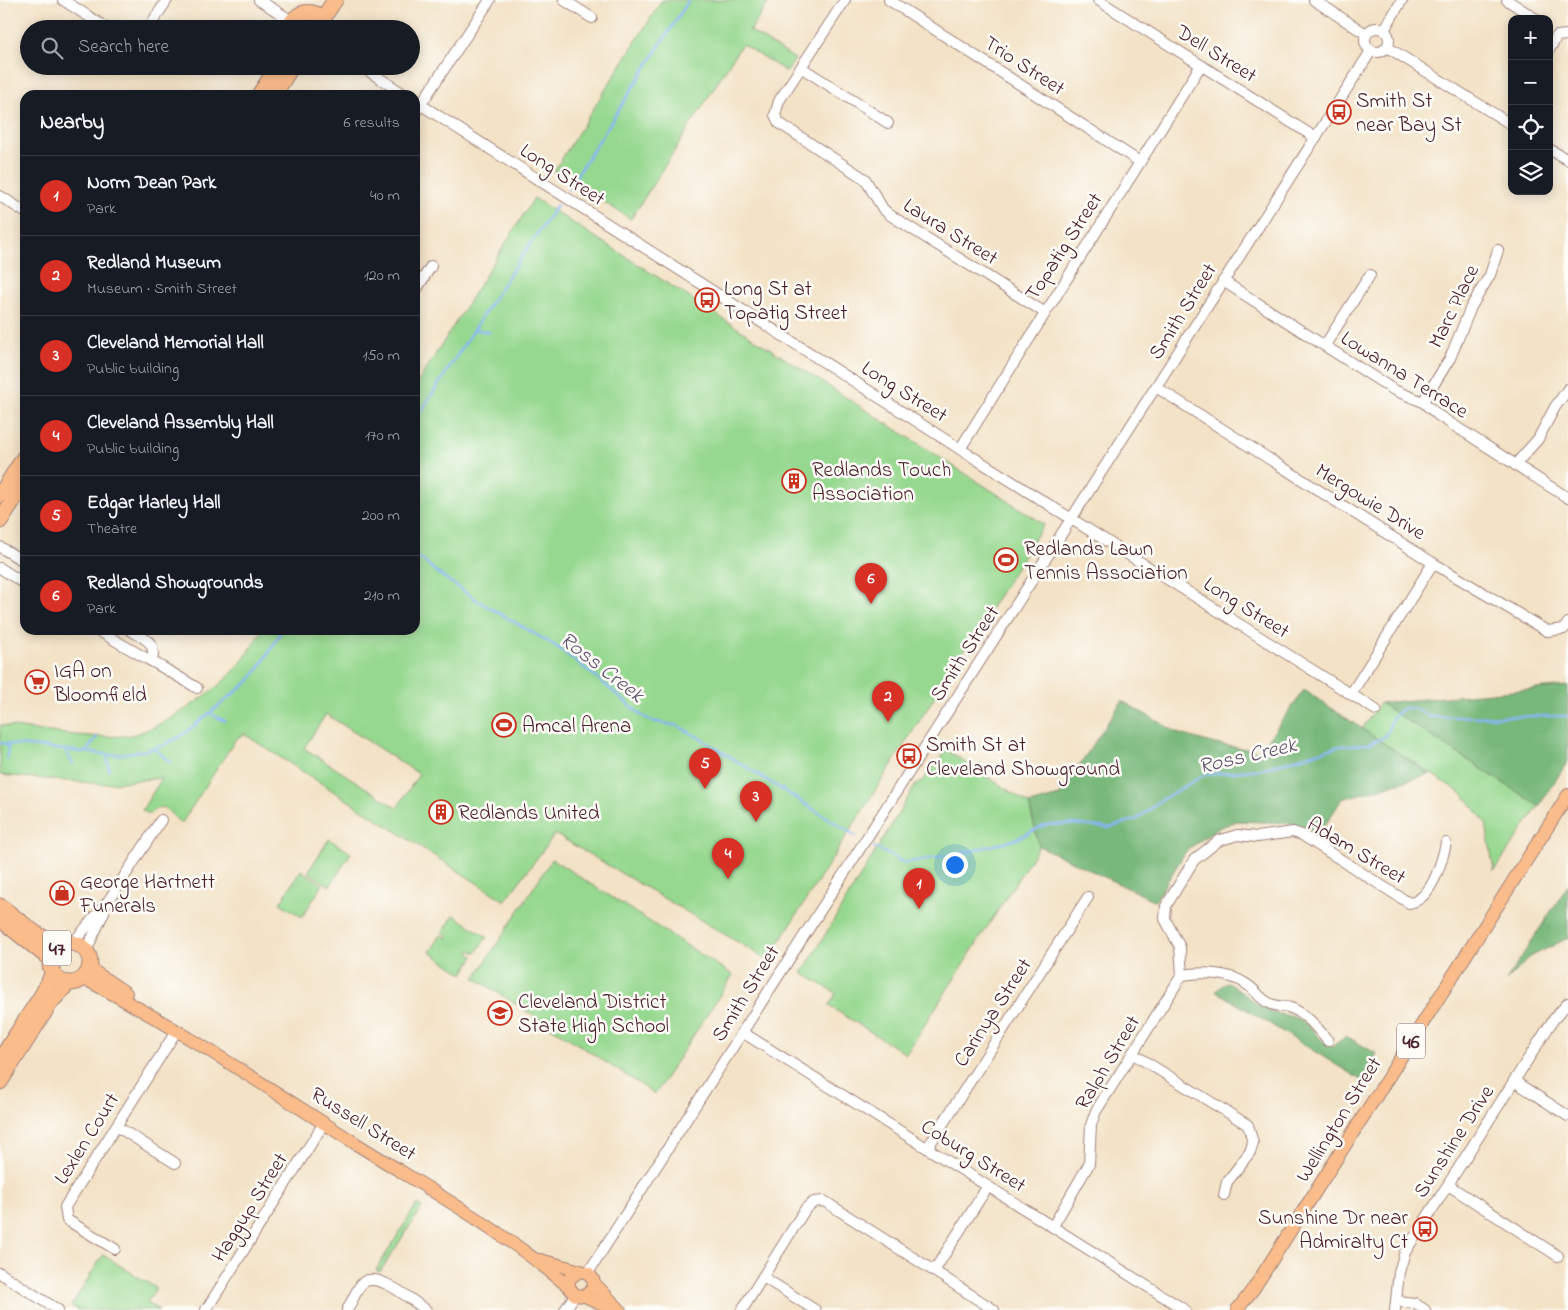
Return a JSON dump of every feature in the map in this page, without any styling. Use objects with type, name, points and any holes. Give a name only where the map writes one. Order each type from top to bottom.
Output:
[{"type":"highway","points":[[295,20],[301,13],[321,15],[335,0]]},
{"type":"highway","points":[[262,90],[272,75]]},
{"type":"highway","points":[[277,90],[286,75]]},
{"type":"highway","points":[[0,495],[20,464]]},
{"type":"highway","points":[[0,521],[20,490]]},
{"type":"highway","name":"47","points":[[0,906],[35,933],[86,952],[90,960],[86,973],[68,983],[51,1002],[0,1082]]},
{"type":"highway","name":"47","points":[[0,919],[52,966],[59,980],[68,983]]},
{"type":"highway","name":"47","points":[[0,1060],[43,992],[52,966],[66,945]]},
{"type":"main road","name":"Wellington Street","points":[[1237,1310],[1254,1288],[1568,795]]},
{"type":"main road","name":"Russell Street","points":[[86,973],[174,1027],[535,1258],[576,1293],[616,1310]]},
{"type":"main road","name":"Russell Street","points":[[535,1258],[587,1276],[620,1310]]},
{"type":"main road","points":[[587,1276],[592,1292],[576,1293],[569,1279],[587,1276]]},
{"type":"main road","name":"Wellington Street","points":[[1246,1310],[1252,1299],[1254,1288]]},
{"type":"street","points":[[63,0],[94,20]]},
{"type":"street","points":[[154,20],[167,0]]},
{"type":"street","points":[[259,0],[285,20]]},
{"type":"street","points":[[420,102],[490,0]]},
{"type":"street","points":[[564,0],[592,18]]},
{"type":"street","name":"Laura Street","points":[[845,0],[776,107],[775,115],[779,123],[865,179],[890,215],[1044,312]]},
{"type":"street","name":"Trio Street","points":[[890,0],[1140,162]]},
{"type":"street","name":"Dell Street","points":[[1098,0],[1316,138]]},
{"type":"street","points":[[1314,0],[1366,34]]},
{"type":"street","points":[[1384,30],[1402,0]]},
{"type":"street","points":[[1507,0],[1530,15]]},
{"type":"street","points":[[1374,28],[1384,30],[1389,36],[1387,47],[1380,53],[1370,51],[1365,43],[1366,34],[1374,28]]},
{"type":"street","points":[[1553,32],[1568,35]]},
{"type":"street","points":[[1387,47],[1508,123]]},
{"type":"street","name":"Smith Street","points":[[587,1276],[1370,51]]},
{"type":"street","name":"Topatig Street","points":[[960,448],[1201,65]]},
{"type":"street","points":[[802,68],[888,123]]},
{"type":"street","points":[[375,75],[397,90]]},
{"type":"street","name":"Long Street","points":[[420,108],[1376,710]]},
{"type":"street","points":[[1551,150],[1568,160]]},
{"type":"street","points":[[0,196],[20,209]]},
{"type":"street","name":"Marc Place","points":[[1422,402],[1450,358],[1472,307],[1490,275],[1498,250]]},
{"type":"street","points":[[420,284],[431,266]]},
{"type":"street","points":[[1325,346],[1370,275]]},
{"type":"street","name":"Lowanna Terrace","points":[[1223,281],[1394,390],[1422,402],[1439,416],[1568,498]]},
{"type":"street","name":"Mergowie Drive","points":[[1156,387],[1434,563],[1547,631],[1564,630],[1568,623]]},
{"type":"street","points":[[1515,465],[1538,439],[1555,407],[1568,389]]},
{"type":"street","points":[[0,547],[20,559]]},
{"type":"street","points":[[1351,694],[1434,563]]},
{"type":"street","points":[[0,568],[20,581]]},
{"type":"street","points":[[106,635],[142,658],[152,660],[197,688]]},
{"type":"street","points":[[138,635],[150,642],[154,647],[152,660]]},
{"type":"street","points":[[86,952],[109,900],[162,820]]},
{"type":"street","name":"Adam Street","points":[[1182,975],[1180,947],[1165,919],[1166,906],[1194,860],[1218,841],[1236,835],[1257,837],[1293,832],[1410,903],[1422,898],[1440,870],[1446,842]]},
{"type":"street","name":"Carinya Street","points":[[928,1148],[1088,897]]},
{"type":"street","points":[[66,945],[109,900]]},
{"type":"street","points":[[1182,975],[1194,973],[1228,976],[1246,984],[1258,998],[1272,1005],[1291,1008],[1310,1019],[1328,1041]]},
{"type":"street","name":"Ralph Street","points":[[1053,1226],[1088,1164],[1091,1125],[1096,1111],[1182,975]]},
{"type":"street","name":"Sunshine Drive","points":[[1396,1305],[1399,1272],[1405,1252],[1553,1020],[1568,1003]]},
{"type":"street","name":"Lexlen Court","points":[[115,1249],[67,1220],[64,1214],[65,1206],[116,1126],[174,1027]]},
{"type":"street","name":"Coburg Street","points":[[742,1032],[1185,1310]]},
{"type":"street","points":[[1133,1054],[1248,1125],[1253,1143],[1250,1152],[1227,1182],[1224,1195]]},
{"type":"street","points":[[1514,1081],[1568,1116]]},
{"type":"street","name":"Haggup Street","points":[[206,1310],[324,1123]]},
{"type":"street","points":[[116,1126],[175,1163]]},
{"type":"street","points":[[1448,1185],[1558,1256]]},
{"type":"street","points":[[934,1271],[988,1186]]},
{"type":"street","points":[[742,1310],[806,1208],[814,1202],[824,1202],[994,1310]]},
{"type":"street","points":[[0,1273],[58,1310]]},
{"type":"street","points":[[763,1277],[815,1310]]},
{"type":"street","points":[[347,1310],[360,1286],[365,1281],[373,1279],[383,1281],[426,1310]]},
{"type":"street","points":[[565,1310],[576,1293]]},
{"type":"street","points":[[1396,1305],[1414,1303],[1425,1310]]},
{"type":"green space","points":[[662,0],[770,0],[750,31],[795,59],[787,72],[742,44],[631,219],[554,171]]},
{"type":"green space","points":[[534,198],[1044,524],[768,960],[555,834],[505,901],[244,734],[236,739],[181,824],[164,807],[156,809],[149,814],[142,810],[162,778],[102,784],[0,775],[0,725],[62,734],[110,737],[137,733],[169,719],[203,697],[230,675],[259,635],[420,635],[420,379]],"holes":[[[326,714],[419,774],[397,808],[304,748]]]},
{"type":"green space","points":[[1568,686],[1568,761],[1539,806],[1380,703]]},
{"type":"green space","points":[[1304,690],[1430,774],[1342,799],[1320,833],[1290,823],[1237,821],[1216,829],[1186,851],[1155,901],[1039,846],[1029,804],[1059,796],[1122,701],[1180,734],[1215,744],[1260,751]]},
{"type":"green space","points":[[1380,703],[1539,806],[1494,871],[1486,823],[1464,795],[1362,729]]},
{"type":"green space","points":[[947,750],[1029,804],[1039,846],[906,1054],[829,1006],[836,993],[802,973],[915,786],[928,775]]},
{"type":"green space","points":[[329,839],[351,853],[330,886],[308,872]]},
{"type":"green space","points":[[552,859],[733,975],[655,1094],[475,978]]},
{"type":"green space","points":[[301,870],[323,884],[302,917],[280,903]]},
{"type":"green space","points":[[1568,885],[1568,938],[1530,957],[1506,981]]},
{"type":"green space","points":[[454,915],[487,937],[476,953],[470,950],[469,953],[474,956],[463,974],[430,952],[441,935],[447,938],[448,936],[443,932]]},
{"type":"green space","points":[[1226,982],[1267,1010],[1294,1017],[1303,1022],[1332,1047],[1346,1036],[1377,1054],[1361,1080],[1216,991]]},
{"type":"green space","points":[[417,1204],[422,1207],[380,1272],[376,1270]]},
{"type":"green space","points":[[103,1255],[156,1288],[147,1303],[159,1310],[78,1310],[71,1306]]},
{"type":"waterway","points":[[568,189],[689,0]]},
{"type":"waterway","points":[[420,413],[507,278],[557,205]]},
{"type":"waterway","points":[[474,329],[489,332]]},
{"type":"waterway","name":"Ross Creek","points":[[420,558],[478,601],[554,645],[590,672],[641,715],[652,721],[678,726],[700,738],[856,836]]},
{"type":"waterway","name":"Ross Creek","points":[[0,743],[113,755],[162,746],[184,734],[249,681],[262,664],[279,635]]},
{"type":"waterway","name":"Ross Creek","points":[[874,847],[905,863],[967,852],[1014,840],[1045,825],[1072,824],[1109,828],[1137,819],[1161,800],[1204,775],[1261,769],[1340,746],[1369,744],[1386,736],[1393,717],[1403,708],[1416,709],[1430,717],[1568,716]]},
{"type":"waterway","points":[[209,713],[225,721]]},
{"type":"waterway","points":[[86,752],[97,737]]},
{"type":"waterway","points":[[7,759],[8,744]]},
{"type":"waterway","points":[[155,749],[170,762]]},
{"type":"waterway","points":[[65,750],[73,764]]},
{"type":"waterway","points":[[107,754],[109,770]]},
{"type":"place","name":"Smith St near Bay St","points":[[1339,112]]},
{"type":"place","name":"Long St at Topatig Street","points":[[707,300]]},
{"type":"place","name":"Redlands Touch Association","points":[[794,481]]},
{"type":"place","name":"Redlands Lawn Tennis Association","points":[[1006,560]]},
{"type":"place","name":"Redland Showgrounds","points":[[871,604]]},
{"type":"place","name":"IGA on Bloomfield","points":[[37,682]]},
{"type":"place","name":"Redland Museum","points":[[888,722]]},
{"type":"place","name":"Amcal Arena","points":[[504,725]]},
{"type":"place","name":"Smith St at Cleveland Showground","points":[[909,756]]},
{"type":"place","name":"Edgar Harley Hall","points":[[705,789]]},
{"type":"place","name":"Redlands United","points":[[441,812]]},
{"type":"place","name":"Cleveland Memorial Hall","points":[[756,822]]},
{"type":"place","name":"Cleveland Assembly Hall","points":[[728,879]]},
{"type":"place","name":"George Hartnett Funerals","points":[[62,893]]},
{"type":"place","name":"Norm Dean Park","points":[[919,909]]},
{"type":"place","name":"Cleveland District State High School","points":[[500,1013]]},
{"type":"place","name":"Sunshine Dr near Admiralty Ct","points":[[1425,1229]]}]
